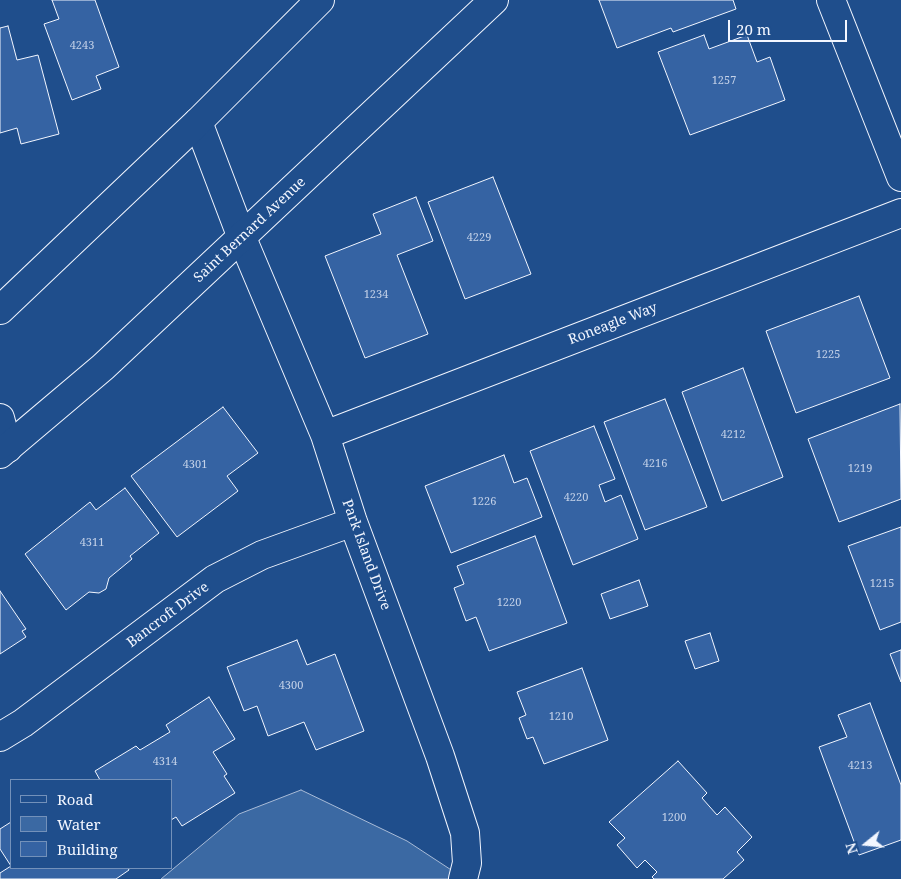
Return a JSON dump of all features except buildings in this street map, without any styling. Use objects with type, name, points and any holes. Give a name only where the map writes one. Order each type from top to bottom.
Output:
[{"type":"street","points":[[0,310],[198,122],[320,0]]},
{"type":"street","name":"Saint Bernard Avenue","points":[[4,451],[103,368],[494,0]]},
{"type":"street","points":[[831,0],[901,177]]},
{"type":"street","name":"Park Island Drive","points":[[198,122],[242,238],[325,435],[353,522],[440,756],[465,833],[465,871]]},
{"type":"street","name":"Roneagle Way","points":[[325,435],[901,213]]},
{"type":"street","points":[[0,418],[4,451]]},
{"type":"street","name":"Bancroft Drive","points":[[0,737],[31,717],[215,579],[262,555],[353,522]]},
{"type":"water","points":[[301,790],[407,841],[465,879],[161,879],[239,814]]}]
